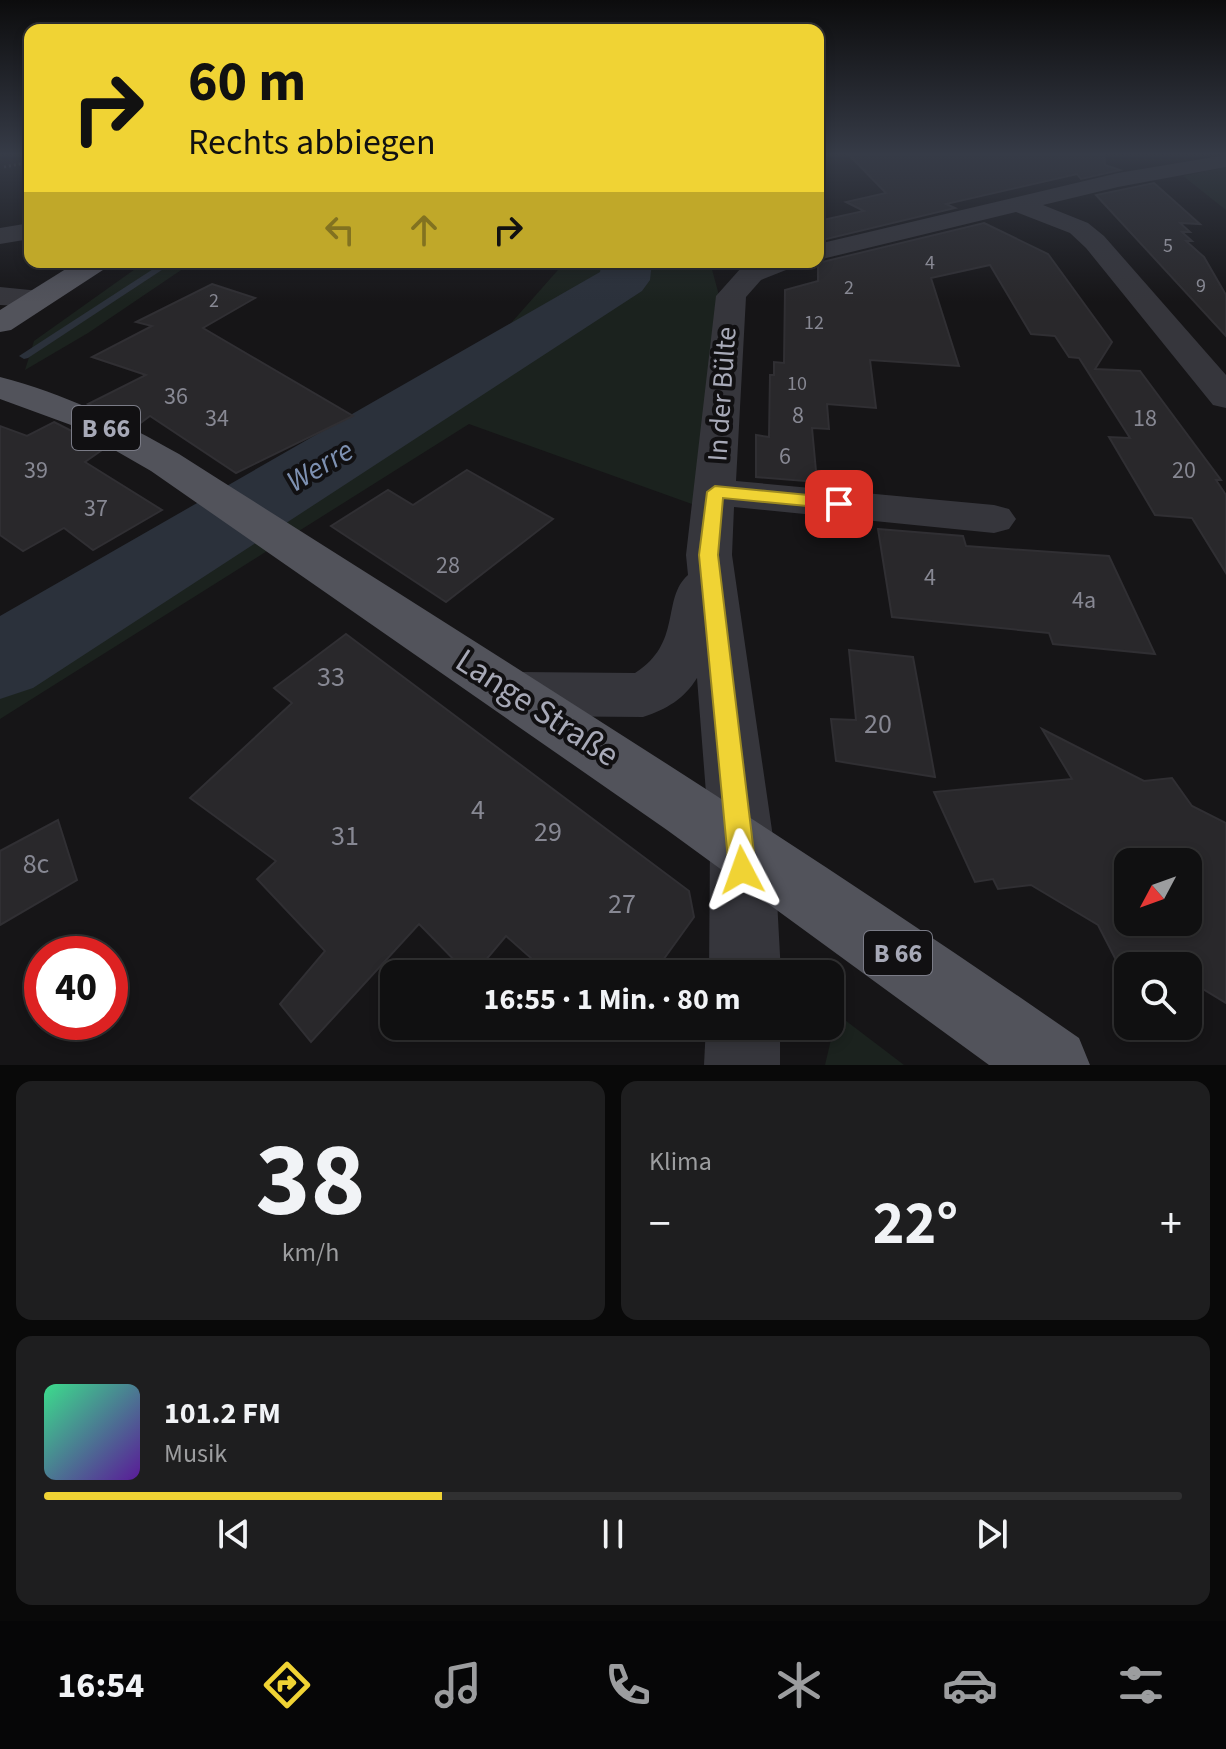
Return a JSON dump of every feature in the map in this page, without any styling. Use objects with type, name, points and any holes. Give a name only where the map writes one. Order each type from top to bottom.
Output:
[{"type":"main road","points":[[0,323],[87,268]]},
{"type":"main road","name":"Lange Straße","points":[[0,388],[17,391],[112,430],[202,487],[300,555],[519,694],[742,844],[1052,1065]]},
{"type":"street","points":[[824,251],[1016,203],[1079,228],[1095,242],[1226,397]]},
{"type":"street","points":[[0,236],[24,232]]},
{"type":"street","name":"In der Bülte","points":[[745,960],[742,844],[709,555],[728,312],[731,296],[761,268]]},
{"type":"street","points":[[0,296],[40,298]]},
{"type":"street","points":[[715,492],[994,519]]},
{"type":"street","points":[[519,694],[643,695],[668,679],[690,645],[709,555]]},
{"type":"street","points":[[742,1065],[743,1040]]},
{"type":"shaded area","points":[[137,268],[184,268],[88,333],[25,370],[34,341]]},
{"type":"shaded area","points":[[560,268],[712,268],[720,299],[703,508],[469,424],[0,719],[0,628],[481,357]]},
{"type":"shaded area","points":[[844,1019],[904,1065],[825,1065],[831,1040],[844,1040]]},
{"type":"building","points":[[847,203],[952,203],[946,204],[955,208],[824,240],[824,220],[864,211]]},
{"type":"building","points":[[1103,203],[1176,203],[1200,224],[1180,223],[1190,232],[1182,232],[1192,241],[1186,241],[1204,257],[1226,295],[1226,336]]},
{"type":"building","points":[[984,223],[1048,254],[1112,342],[1095,369],[1140,371],[1221,480],[1216,480],[1226,495],[1226,573],[1192,518],[1155,515],[1109,437],[1130,438],[1079,358],[1069,357],[1055,336],[1031,334],[990,265],[931,278],[959,366],[870,360],[876,408],[827,404],[829,429],[812,428],[817,482],[756,477],[756,435],[769,437],[770,375],[774,375],[774,362],[784,363],[785,290],[818,281],[818,268],[824,268],[824,262]]},
{"type":"building","points":[[212,284],[255,298],[203,328],[353,416],[236,473],[150,416],[135,427],[88,404],[146,375],[92,357],[152,326],[136,322]]},
{"type":"building","points":[[54,422],[105,448],[85,462],[162,510],[93,550],[64,528],[23,551],[0,535],[0,426],[27,436]]},
{"type":"building","points":[[467,470],[553,519],[446,602],[331,526],[388,490],[413,505]]},
{"type":"building","points":[[878,529],[963,536],[966,546],[1109,556],[1155,654],[1053,644],[1049,633],[892,617]]},
{"type":"building","points":[[346,634],[689,891],[694,917],[663,960],[533,960],[506,936],[486,960],[454,960],[419,924],[386,960],[380,960],[380,967],[311,1042],[280,1004],[325,951],[257,879],[276,861],[190,798],[292,703],[274,688]]},
{"type":"building","points":[[849,650],[913,657],[935,777],[836,761],[831,719],[856,720]]},
{"type":"building","points":[[1042,729],[1144,781],[1172,778],[1192,806],[1226,823],[1226,1003],[1202,988],[1202,952],[1114,952],[1114,956],[1098,925],[1031,885],[998,889],[993,879],[975,882],[934,792],[1072,779]]},
{"type":"building","points":[[58,820],[77,880],[0,925],[0,851]]},
{"type":"waterway","points":[[24,356],[161,268]]},
{"type":"waterway","name":"Werre","points":[[0,662],[624,280],[626,268]]},
{"type":"route","points":[[742,870],[742,844],[709,555],[715,492],[839,504]]}]
